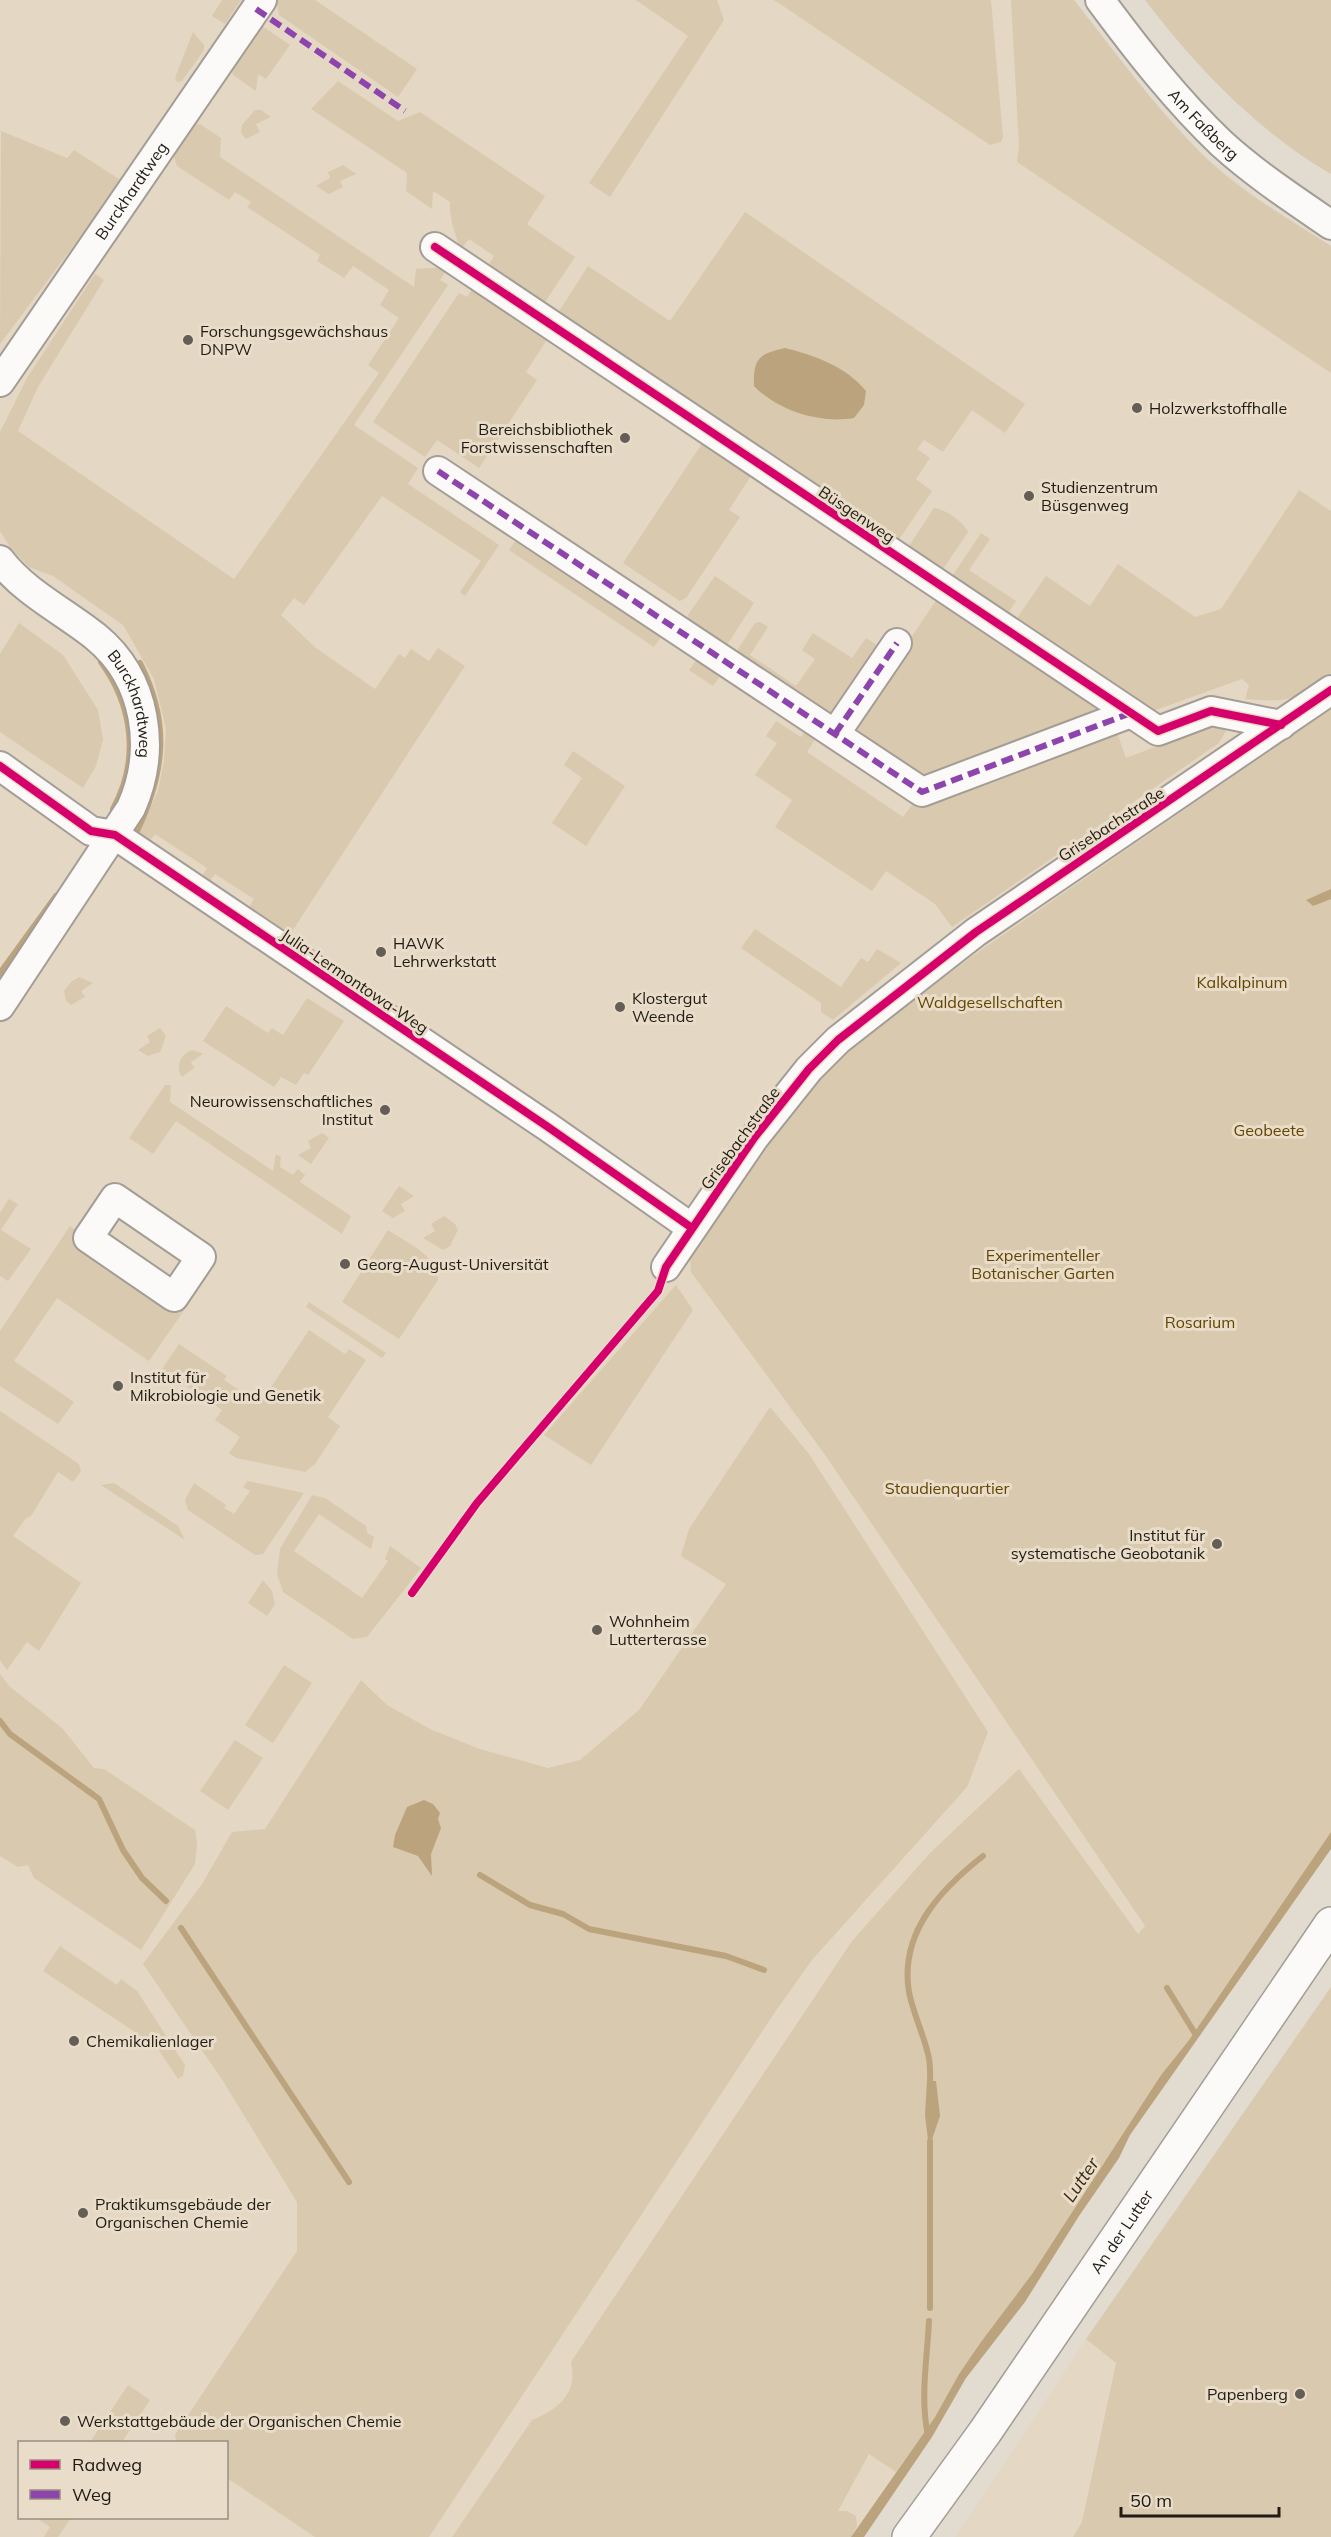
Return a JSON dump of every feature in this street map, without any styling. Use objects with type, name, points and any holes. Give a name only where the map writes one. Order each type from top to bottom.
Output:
[{"type":"main road","name":"An der Lutter","points":[[909,2537],[985,2433],[1331,1924]]},
{"type":"street","name":"Burckhardtweg","points":[[0,382],[262,0]]},
{"type":"street","name":"Am Faßberg","points":[[1100,0],[1155,72],[1221,143],[1273,185],[1331,225]]},
{"type":"street","name":"Büsgenweg","points":[[435,247],[1158,731],[1211,711],[1281,725]]},
{"type":"street","points":[[438,471],[922,792],[1131,713]]},
{"type":"street","name":"Burckhardtweg","points":[[0,560],[26,585],[106,646],[126,673],[138,696],[145,728],[144,765],[136,797],[115,834],[0,1006]]},
{"type":"street","points":[[835,734],[897,643]]},
{"type":"street","name":"Grisebachstraße","points":[[666,1267],[773,1113],[809,1069],[838,1040],[976,932],[1331,690]]},
{"type":"street","name":"Julia-Lermontowa-Weg","points":[[0,766],[91,831],[115,834],[548,1127],[692,1228]]},
{"type":"shaded area","name":"Georg-August-Universität","points":[[0,0],[1074,0],[1141,87],[1202,154],[1260,200],[1331,246],[1331,709],[978,952],[839,1056],[788,1118],[690,1256],[691,1271],[871,1517],[1204,2016],[935,2417],[851,2537],[0,2537]]},
{"type":"shaded area","points":[[785,348],[829,363],[858,382],[866,391],[864,405],[854,418],[827,419],[800,414],[775,402],[754,386],[755,369],[759,359]]},
{"type":"shaded area","points":[[1331,889],[1331,899],[1313,906],[1306,900]]},
{"type":"shaded area","points":[[424,1800],[433,1804],[440,1813],[438,1819],[441,1828],[431,1854],[432,1876],[418,1856],[393,1847],[395,1835],[407,1807]]},
{"type":"shaded area","points":[[1331,1832],[1331,1849],[1130,2135],[1119,2158],[1025,2302],[966,2378],[932,2437],[864,2537],[851,2537],[935,2417],[959,2374],[981,2342],[1032,2274],[1161,2075],[1189,2040]]},
{"type":"shaded area","points":[[927,2081],[936,2081],[940,2116],[929,2148],[925,2115]]},
{"type":"shaded area","points":[[1086,2339],[1116,2363],[1082,2522],[1073,2537],[955,2537]]},
{"type":"green space","points":[[222,0],[241,0],[225,24],[212,16]]},
{"type":"green space","points":[[276,0],[315,0],[417,69],[398,97],[279,15]]},
{"type":"green space","points":[[636,0],[717,0],[724,20],[610,197],[589,183],[688,36]]},
{"type":"green space","points":[[774,0],[991,0],[1003,137],[1001,142],[990,145]]},
{"type":"green space","points":[[1011,0],[1074,0],[1151,97],[1200,152],[1230,179],[1331,246],[1331,373],[1017,162],[1019,147]]},
{"type":"green space","points":[[1145,0],[1331,0],[1331,174],[1304,157],[1253,118],[1207,74]]},
{"type":"green space","points":[[259,24],[290,45],[266,79],[258,74],[256,91],[233,75],[231,65]]},
{"type":"green space","points":[[193,32],[204,45],[204,50],[182,81],[177,82],[175,78]]},
{"type":"green space","points":[[338,81],[398,121],[420,112],[545,196],[527,224],[575,257],[545,302],[538,303],[486,269],[494,256],[469,239],[460,251],[452,221],[450,202],[433,191],[432,209],[406,191],[407,173],[311,109]]},
{"type":"green space","points":[[255,110],[261,110],[271,117],[256,124],[260,132],[246,139],[241,133],[242,125]]},
{"type":"green space","points":[[200,124],[221,138],[220,157],[414,287],[416,269],[448,267],[440,280],[448,285],[354,425],[418,468],[408,484],[499,545],[465,596],[460,592],[481,561],[382,496],[304,605],[294,598],[281,615],[316,648],[375,689],[399,654],[405,658],[411,649],[429,661],[438,648],[465,666],[287,939],[246,912],[254,899],[215,874],[207,886],[199,881],[207,868],[155,834],[146,846],[137,836],[158,791],[164,761],[166,729],[154,679],[123,625],[53,576],[29,567],[11,549],[0,531],[0,432],[27,378],[95,274],[104,280],[38,387],[18,431],[234,579],[379,373],[368,365],[399,318],[380,305],[389,290],[353,266],[344,278],[317,261],[320,255],[247,207],[251,202],[235,192],[229,200],[177,166],[172,151],[189,126]]},
{"type":"green space","points":[[1,131],[67,158],[74,150],[122,181],[0,344]]},
{"type":"green space","points":[[343,165],[356,174],[340,181],[343,187],[329,194],[316,186],[330,178],[328,172]]},
{"type":"green space","points":[[745,212],[1025,404],[1005,433],[972,410],[943,452],[924,440],[917,449],[930,458],[916,479],[932,491],[898,541],[558,313],[588,266],[670,321]]},
{"type":"green space","points":[[475,285],[550,335],[526,372],[537,380],[479,468],[437,440],[425,457],[373,422],[459,293],[467,297]]},
{"type":"green space","points":[[705,439],[754,471],[729,510],[740,517],[686,598],[680,601],[623,563]]},
{"type":"green space","points":[[1299,490],[1331,511],[1331,673],[1291,698],[1283,700],[1245,699],[1249,685],[1242,679],[1153,711],[1015,621],[1046,576],[1090,606],[1118,564],[1195,617],[1221,609]]},
{"type":"green space","points":[[934,508],[954,517],[963,524],[968,532],[941,572],[907,549]]},
{"type":"green space","points":[[981,533],[990,539],[969,570],[1016,601],[1004,619],[951,578]]},
{"type":"green space","points":[[518,537],[659,630],[661,637],[654,647],[509,550]]},
{"type":"green space","points":[[715,576],[754,603],[727,645],[687,624],[688,615]]},
{"type":"green space","points":[[939,596],[1100,706],[1099,711],[923,780],[851,734],[852,725]]},
{"type":"green space","points":[[760,622],[768,627],[750,655],[796,686],[815,659],[802,650],[813,633],[852,658],[866,638],[883,649],[830,720],[737,658],[738,649],[755,623]]},
{"type":"green space","points":[[19,623],[63,655],[98,710],[103,739],[96,766],[83,788],[0,732],[0,654]]},
{"type":"green space","points":[[697,659],[723,672],[713,686],[689,670]]},
{"type":"green space","name":"Experimenteller Botanischer Garten","points":[[1331,709],[1331,1832],[1189,2040],[1161,2075],[1032,2274],[959,2374],[935,2417],[896,2472],[869,2454],[838,2511],[847,2511],[856,2516],[857,2526],[851,2537],[452,2537],[532,2420],[558,2405],[569,2391],[572,2383],[571,2362],[852,1941],[931,1852],[1019,1769],[1138,1934],[1145,1926],[823,1452],[691,1272],[690,1256],[788,1118],[839,1056],[978,952]]},
{"type":"green space","points":[[776,721],[801,737],[807,729],[817,736],[807,752],[903,817],[914,802],[1115,727],[1126,758],[1218,723],[1226,731],[1219,743],[952,927],[935,904],[886,871],[872,891],[775,827],[792,800],[755,775],[777,743],[766,736]]},
{"type":"green space","points":[[573,751],[625,786],[586,846],[552,823],[582,778],[564,765]]},
{"type":"green space","points":[[755,929],[841,987],[861,958],[868,962],[877,949],[901,963],[833,1020],[821,1012],[821,1003],[741,948]]},
{"type":"green space","points":[[79,977],[93,983],[81,991],[85,997],[71,1005],[66,1001],[64,991],[71,982]]},
{"type":"green space","points":[[307,998],[344,1021],[308,1075],[304,1073],[296,1085],[281,1077],[274,1087],[203,1041],[226,1006],[268,1033],[272,1028],[283,1035]]},
{"type":"green space","points":[[160,1028],[166,1036],[160,1052],[148,1056],[138,1050],[150,1042],[147,1036]]},
{"type":"green space","points":[[193,1050],[203,1054],[191,1062],[194,1068],[182,1077],[179,1069],[180,1060]]},
{"type":"green space","points":[[165,1085],[171,1085],[170,1102],[273,1171],[276,1154],[281,1157],[280,1167],[293,1175],[298,1169],[305,1175],[300,1182],[351,1216],[342,1234],[176,1121],[153,1154],[129,1138]]},
{"type":"green space","points":[[322,1133],[329,1138],[311,1164],[298,1155],[311,1148],[308,1141]]},
{"type":"green space","points":[[399,1186],[414,1196],[401,1204],[405,1211],[393,1218],[382,1211]]},
{"type":"green space","points":[[9,1199],[18,1204],[1,1230],[31,1249],[8,1281],[0,1276],[0,1213]]},
{"type":"green space","points":[[444,1216],[455,1224],[458,1230],[450,1246],[443,1250],[423,1238],[435,1231],[431,1224]]},
{"type":"green space","points":[[70,1226],[187,1306],[149,1361],[57,1298],[14,1361],[74,1402],[58,1424],[0,1386],[0,1331]]},
{"type":"green space","points":[[388,1230],[427,1256],[437,1271],[438,1280],[399,1339],[342,1302]]},
{"type":"green space","points":[[676,1285],[693,1310],[591,1465],[544,1435]]},
{"type":"green space","points":[[309,1302],[386,1353],[382,1358],[306,1307]]},
{"type":"green space","points":[[309,1330],[345,1354],[349,1349],[366,1360],[328,1417],[340,1426],[315,1464],[305,1472],[236,1458],[229,1453],[240,1437],[215,1420],[222,1410],[162,1369],[179,1344],[227,1376],[224,1380],[260,1404]]},
{"type":"green space","points":[[770,1407],[809,1454],[988,1732],[967,1787],[812,1960],[775,2012],[429,2537],[315,2537],[228,2479],[228,2441],[176,2441],[175,2435],[297,2251],[297,2202],[223,2081],[143,1964],[202,1884],[232,1832],[265,1829],[361,1680],[387,1705],[432,1730],[480,1749],[548,1768],[580,1760],[639,1710],[726,1584],[681,1556],[689,1529]]},
{"type":"green space","points":[[0,1411],[79,1464],[81,1471],[73,1482],[58,1472],[31,1516],[26,1518],[13,1536],[81,1583],[39,1651],[27,1642],[7,1670],[0,1660]]},
{"type":"green space","points":[[248,1481],[304,1493],[263,1554],[255,1555],[188,1510],[185,1500],[194,1483],[226,1505],[224,1508],[234,1514],[250,1491],[243,1487]]},
{"type":"green space","points":[[114,1483],[178,1526],[185,1540],[101,1485]]},
{"type":"green space","points":[[312,1495],[325,1498],[366,1526],[367,1533],[374,1537],[371,1549],[319,1514],[294,1551],[362,1598],[388,1561],[385,1559],[390,1546],[421,1568],[367,1637],[353,1639],[283,1592],[277,1574],[280,1549]]},
{"type":"green space","points":[[263,1580],[272,1591],[275,1604],[267,1616],[248,1603]]},
{"type":"green space","points":[[284,1665],[312,1683],[273,1743],[245,1725]]},
{"type":"green space","points":[[0,1674],[9,1686],[62,1728],[94,1768],[104,1769],[195,1830],[197,1843],[195,1864],[141,1950],[34,1878],[28,1865],[18,1867],[0,1856]]},
{"type":"green space","points":[[235,1740],[263,1758],[228,1810],[200,1791]]},
{"type":"green space","points":[[60,1946],[117,1985],[121,1979],[137,1991],[185,2065],[183,2076],[178,2079],[156,2046],[43,1971]]},
{"type":"green space","points":[[1331,1987],[1331,2537],[1073,2537],[1082,2522],[1116,2363],[1086,2339]]},
{"type":"green space","points":[[128,2385],[150,2400],[123,2441],[91,2441]]},
{"type":"green space","points":[[38,2519],[70,2519],[58,2537],[44,2537],[50,2527]]},
{"type":"waterway","points":[[101,662],[120,697],[129,734],[130,753],[127,772],[113,809]]},
{"type":"waterway","points":[[137,831],[154,788],[160,747],[160,727],[156,706],[140,663]]},
{"type":"waterway","points":[[0,973],[56,896]]},
{"type":"waterway","points":[[0,1721],[10,1734],[99,1799],[123,1850],[142,1878],[166,1901]]},
{"type":"waterway","points":[[930,2086],[929,2058],[909,1992],[910,1950],[926,1914],[938,1898],[983,1856]]},
{"type":"waterway","points":[[480,1875],[530,1905],[563,1914],[589,1929],[726,1956],[764,1970]]},
{"type":"waterway","points":[[181,1928],[349,2182]]},
{"type":"waterway","points":[[1167,1988],[1196,2035]]},
{"type":"waterway","points":[[930,2141],[930,2308]]},
{"type":"waterway","points":[[928,2436],[924,2393],[929,2321]]},
{"type":"marked path","points":[[256,9],[405,111]]},
{"type":"marked path","points":[[438,471],[922,792],[1131,713]]},
{"type":"marked path","points":[[835,734],[897,643]]},
{"type":"cycle path","points":[[435,247],[1158,731],[1211,711],[1281,725]]},
{"type":"cycle path","points":[[412,1593],[477,1503],[658,1291],[666,1267],[754,1138],[809,1069],[838,1040],[976,932],[1331,690]]},
{"type":"cycle path","points":[[0,766],[91,831],[115,835],[548,1127],[692,1228]]},
{"type":"place","name":"Forschungsgewächshaus DNPW","points":[[188,340]]},
{"type":"place","name":"Holzwerkstoffhalle","points":[[1137,408]]},
{"type":"place","name":"Bereichsbibliothek Forstwissenschaften","points":[[625,438]]},
{"type":"place","name":"Studienzentrum Büsgenweg","points":[[1029,496]]},
{"type":"place","name":"HAWK Lehrwerkstatt","points":[[381,952]]},
{"type":"place","name":"Klostergut Weende","points":[[620,1007]]},
{"type":"place","name":"Neurowissenschaftliches Institut","points":[[385,1110]]},
{"type":"place","name":"Georg-August-Universität","points":[[345,1264]]},
{"type":"place","name":"Institut für Mikrobiologie und Genetik","points":[[118,1386]]},
{"type":"place","name":"Institut für systematische Geobotanik","points":[[1217,1544]]},
{"type":"place","name":"Wohnheim Lutterterasse","points":[[597,1630]]},
{"type":"place","name":"Chemikalienlager","points":[[74,2041]]},
{"type":"place","name":"Praktikumsgebäude der Organischen Chemie","points":[[83,2213]]},
{"type":"place","name":"Papenberg","points":[[1300,2394]]},
{"type":"place","name":"Werkstattgebäude der Organischen Chemie","points":[[65,2421]]},
{"type":"park label","name":"Kalkalpinum","points":[[1242,982]]},
{"type":"park label","name":"Waldgesellschaften","points":[[990,1002]]},
{"type":"park label","name":"Geobeete","points":[[1269,1130]]},
{"type":"park label","name":"Rosarium","points":[[1200,1322]]},
{"type":"park label","name":"Staudienquartier","points":[[947,1488]]},
{"type":"water label","name":"Lutter","points":[[1081,2180]]}]
